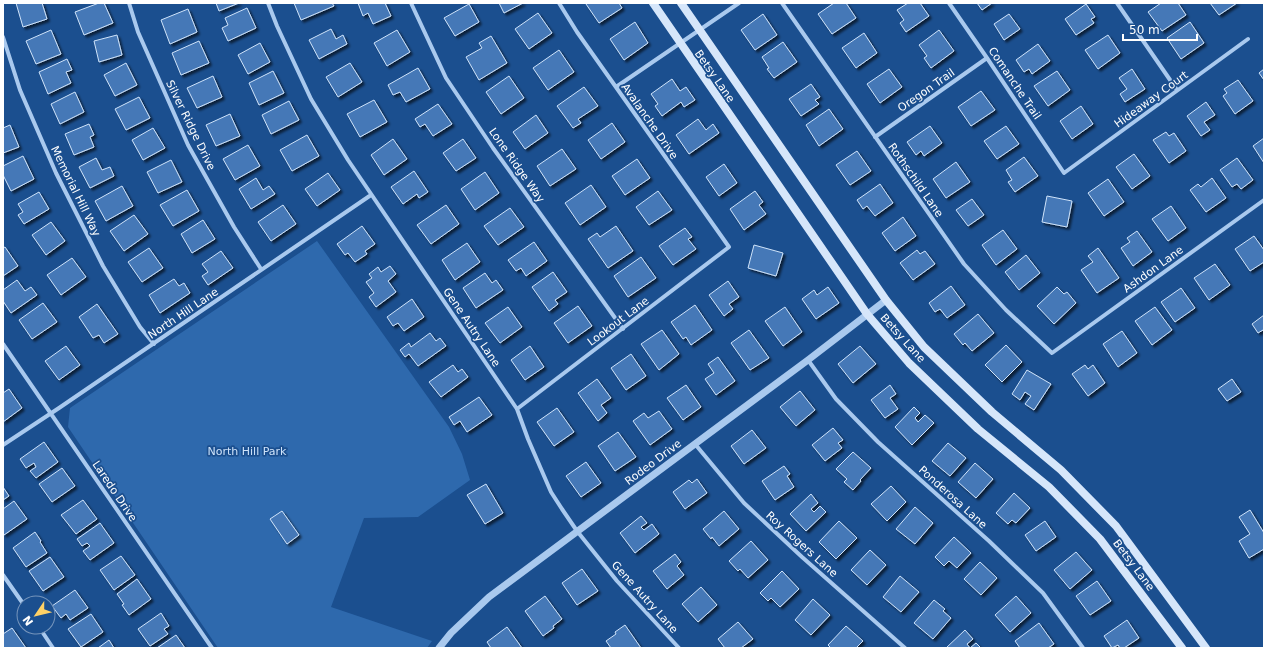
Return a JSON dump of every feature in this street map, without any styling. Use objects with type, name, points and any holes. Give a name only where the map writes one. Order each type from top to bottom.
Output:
[{"type":"main road","name":"Betsy Lane","points":[[653,3],[867,314],[915,368],[978,429],[1049,487],[1100,539],[1182,648]]},
{"type":"main road","name":"Betsy Lane","points":[[681,3],[886,300],[924,347],[992,412],[1061,470],[1116,526],[1178,608],[1206,648]]},
{"type":"street","name":"Silver Ridge Drive","points":[[129,3],[138,32],[188,145],[234,227],[262,269]]},
{"type":"street","name":"Gene Autry Lane","points":[[268,3],[311,99],[348,160],[517,410],[551,492],[577,531],[617,581],[680,648]]},
{"type":"street","name":"Lone Ridge Way","points":[[411,3],[446,78],[493,148],[623,329]]},
{"type":"street","name":"Avalanche Drive","points":[[559,3],[576,32],[729,247]]},
{"type":"street","points":[[616,87],[739,3]]},
{"type":"street","name":"Rothschild Lane","points":[[782,3],[964,264],[1006,310],[1052,353]]},
{"type":"street","name":"Comanche Trail","points":[[949,3],[1064,173]]},
{"type":"street","points":[[1117,3],[1177,90]]},
{"type":"street","name":"Memorial Hill Way","points":[[3,37],[20,90],[56,173],[103,266],[140,327],[154,344]]},
{"type":"street","name":"Hideaway Court","points":[[1064,173],[1248,39]]},
{"type":"street","name":"Oregon Trail","points":[[875,137],[987,58]]},
{"type":"street","name":"North Hill Lane","points":[[3,444],[154,344],[371,195]]},
{"type":"street","name":"Ashdon Lane","points":[[1052,353],[1264,200]]},
{"type":"street","name":"Lookout Lane","points":[[517,410],[729,247]]},
{"type":"street","name":"Rodeo Drive","points":[[440,648],[451,633],[489,597],[808,360],[886,300]]},
{"type":"street","name":"Laredo Drive","points":[[3,344],[212,648]]},
{"type":"street","name":"Ponderosa Lane","points":[[808,360],[836,400],[878,442],[989,541],[1044,593],[1083,648]]},
{"type":"street","name":"Roy Rogers Lane","points":[[695,444],[744,503],[802,557],[905,648]]},
{"type":"street","points":[[3,575],[17,595]]},
{"type":"street","points":[[44,635],[53,648]]},
{"type":"green space","name":"North Hill Park","points":[[317,241],[449,427],[462,454],[470,480],[418,517],[364,518],[331,607],[432,641],[427,648],[218,648],[68,427],[70,408]]},
{"type":"building","points":[[16,3],[42,3],[47,19],[23,27]]},
{"type":"building","points":[[99,3],[104,3],[113,23],[84,35],[75,12]]},
{"type":"building","points":[[216,3],[239,3],[219,11]]},
{"type":"building","points":[[294,3],[332,3],[334,6],[301,20]]},
{"type":"building","points":[[358,3],[385,3],[391,16],[373,24],[368,13],[363,16]]},
{"type":"building","points":[[499,3],[523,3],[504,13]]},
{"type":"building","points":[[619,3],[622,8],[599,23],[586,4]]},
{"type":"building","points":[[834,3],[846,3],[856,18],[832,34],[818,14]]},
{"type":"building","points":[[908,3],[920,3],[929,16],[906,32],[900,23],[904,20],[897,10]]},
{"type":"building","points":[[977,3],[992,3],[982,10]]},
{"type":"building","points":[[1161,3],[1178,3],[1186,15],[1162,31],[1148,12]]},
{"type":"building","points":[[1210,3],[1237,3],[1219,15]]},
{"type":"building","points":[[469,4],[479,22],[455,36],[444,18]]},
{"type":"building","points":[[1086,4],[1095,17],[1091,19],[1094,23],[1076,35],[1065,19]]},
{"type":"building","points":[[247,8],[256,28],[228,41],[222,28],[228,25],[225,18]]},
{"type":"building","points":[[188,9],[197,32],[170,44],[161,20]]},
{"type":"building","points":[[538,13],[552,33],[529,49],[515,29]]},
{"type":"building","points":[[763,14],[777,35],[755,50],[741,30]]},
{"type":"building","points":[[1009,14],[1020,29],[1004,40],[994,24]]},
{"type":"building","points":[[635,22],[648,43],[624,60],[610,39]]},
{"type":"building","points":[[1190,22],[1204,43],[1181,59],[1167,38]]},
{"type":"building","points":[[331,29],[336,39],[343,35],[347,44],[319,59],[309,40]]},
{"type":"building","points":[[51,30],[61,54],[36,64],[26,41]]},
{"type":"building","points":[[397,30],[410,52],[387,66],[374,43]]},
{"type":"building","points":[[939,30],[954,51],[931,68],[924,58],[927,56],[919,45]]},
{"type":"building","points":[[864,33],[877,53],[856,68],[842,48]]},
{"type":"building","points":[[117,35],[122,55],[99,62],[94,41]]},
{"type":"building","points":[[1108,35],[1120,53],[1098,69],[1085,50]]},
{"type":"building","points":[[491,36],[507,63],[479,80],[466,57],[482,48],[479,43]]},
{"type":"building","points":[[199,41],[209,63],[181,75],[172,53]]},
{"type":"building","points":[[783,42],[797,62],[774,78],[767,69],[769,68],[762,57]]},
{"type":"building","points":[[260,43],[270,62],[248,74],[238,55]]},
{"type":"building","points":[[1038,44],[1050,61],[1032,74],[1029,69],[1024,72],[1016,60]]},
{"type":"building","points":[[559,50],[574,72],[548,90],[533,68]]},
{"type":"building","points":[[67,59],[72,70],[66,72],[71,83],[48,94],[39,72]]},
{"type":"building","points":[[126,63],[137,85],[115,96],[104,75]]},
{"type":"building","points":[[350,63],[362,82],[338,97],[326,77]]},
{"type":"building","points":[[418,68],[430,89],[406,102],[400,92],[393,95],[388,85]]},
{"type":"building","points":[[889,69],[902,87],[880,103],[867,84]]},
{"type":"building","points":[[1132,69],[1145,89],[1125,102],[1120,94],[1127,89],[1119,78]]},
{"type":"building","points":[[1264,69],[1264,80],[1259,73]]},
{"type":"building","points":[[273,71],[284,93],[259,105],[249,83]]},
{"type":"building","points":[[1057,71],[1070,90],[1048,106],[1034,86]]},
{"type":"building","points":[[213,76],[222,97],[197,108],[187,88]]},
{"type":"building","points":[[509,76],[524,98],[501,114],[486,92]]},
{"type":"building","points":[[672,79],[680,91],[686,87],[695,100],[684,107],[681,102],[662,116],[655,106],[658,104],[651,94]]},
{"type":"building","points":[[1238,80],[1253,101],[1235,114],[1223,96],[1227,93],[1224,89]]},
{"type":"building","points":[[811,84],[820,97],[815,100],[819,104],[801,116],[789,99]]},
{"type":"building","points":[[584,87],[598,106],[578,119],[581,123],[573,128],[557,106]]},
{"type":"building","points":[[981,91],[995,110],[971,126],[958,107]]},
{"type":"building","points":[[75,92],[84,112],[60,124],[51,104]]},
{"type":"building","points":[[139,97],[150,118],[126,130],[115,109]]},
{"type":"building","points":[[374,100],[387,122],[360,137],[347,114]]},
{"type":"building","points":[[289,101],[299,120],[271,134],[262,115]]},
{"type":"building","points":[[1206,102],[1215,115],[1204,122],[1210,130],[1201,136],[1187,116]]},
{"type":"building","points":[[438,104],[452,124],[433,136],[425,124],[420,127],[415,119]]},
{"type":"building","points":[[1081,106],[1093,124],[1072,139],[1060,121]]},
{"type":"building","points":[[829,109],[843,129],[819,146],[806,125]]},
{"type":"building","points":[[230,114],[240,136],[216,146],[206,125]]},
{"type":"building","points":[[536,115],[548,133],[525,149],[513,132]]},
{"type":"building","points":[[698,119],[706,130],[713,124],[719,133],[689,154],[676,135]]},
{"type":"building","points":[[612,123],[625,142],[601,159],[588,140]]},
{"type":"building","points":[[89,124],[94,135],[90,137],[94,147],[74,155],[65,134]]},
{"type":"building","points":[[10,125],[19,147],[3,153],[3,128]]},
{"type":"building","points":[[930,126],[942,143],[924,156],[921,151],[916,155],[907,142]]},
{"type":"building","points":[[1006,126],[1019,144],[997,159],[984,141]]},
{"type":"building","points":[[153,128],[165,148],[143,160],[132,140]]},
{"type":"building","points":[[1166,132],[1169,136],[1174,133],[1186,151],[1169,163],[1153,140]]},
{"type":"building","points":[[307,135],[319,156],[292,171],[280,150]]},
{"type":"building","points":[[1264,138],[1264,163],[1253,146]]},
{"type":"building","points":[[393,139],[407,159],[384,175],[371,155]]},
{"type":"building","points":[[463,139],[476,158],[456,171],[443,153]]},
{"type":"building","points":[[248,145],[260,166],[235,180],[223,159]]},
{"type":"building","points":[[562,149],[576,169],[550,186],[537,166]]},
{"type":"building","points":[[857,151],[871,171],[850,185],[836,165]]},
{"type":"building","points":[[1134,154],[1150,176],[1132,189],[1116,167]]},
{"type":"building","points":[[23,156],[34,179],[11,191],[3,175],[3,166]]},
{"type":"building","points":[[1024,157],[1038,176],[1015,192],[1008,182],[1012,180],[1006,170]]},
{"type":"building","points":[[96,158],[102,170],[110,167],[114,176],[90,188],[79,167]]},
{"type":"building","points":[[1237,158],[1253,180],[1241,189],[1237,184],[1232,187],[1220,170]]},
{"type":"building","points":[[637,159],[650,178],[625,195],[612,176]]},
{"type":"building","points":[[171,160],[182,182],[158,193],[147,172]]},
{"type":"building","points":[[956,162],[970,182],[946,198],[933,179]]},
{"type":"building","points":[[724,164],[737,183],[719,196],[706,177]]},
{"type":"building","points":[[414,171],[428,192],[419,198],[417,194],[403,204],[391,187]]},
{"type":"building","points":[[485,172],[499,193],[475,210],[461,189]]},
{"type":"building","points":[[328,173],[340,190],[317,206],[305,189]]},
{"type":"building","points":[[256,178],[263,190],[269,186],[275,194],[251,209],[239,189]]},
{"type":"building","points":[[1212,178],[1226,198],[1206,212],[1190,190],[1198,184],[1201,187]]},
{"type":"building","points":[[1108,179],[1124,202],[1104,216],[1088,193]]},
{"type":"building","points":[[880,184],[893,203],[875,216],[867,206],[863,209],[857,200]]},
{"type":"building","points":[[591,185],[606,207],[580,225],[565,203]]},
{"type":"building","points":[[122,186],[133,206],[106,221],[95,201]]},
{"type":"building","points":[[187,190],[199,211],[173,226],[160,205]]},
{"type":"building","points":[[658,191],[672,210],[649,225],[636,207]]},
{"type":"building","points":[[755,191],[763,202],[759,205],[766,214],[744,230],[730,209]]},
{"type":"building","points":[[39,192],[49,209],[24,224],[18,215],[23,212],[18,204]]},
{"type":"building","points":[[1047,196],[1072,201],[1067,227],[1042,222]]},
{"type":"building","points":[[972,199],[984,215],[968,226],[956,210]]},
{"type":"building","points":[[283,205],[296,224],[271,241],[258,222]]},
{"type":"building","points":[[446,205],[459,224],[431,244],[417,225]]},
{"type":"building","points":[[1171,206],[1186,228],[1168,241],[1152,219]]},
{"type":"building","points":[[510,208],[524,227],[498,245],[484,226]]},
{"type":"building","points":[[134,215],[148,234],[124,251],[110,231]]},
{"type":"building","points":[[903,217],[916,236],[895,251],[882,233]]},
{"type":"building","points":[[203,220],[215,239],[192,253],[181,234]]},
{"type":"building","points":[[51,222],[65,241],[46,255],[32,235]]},
{"type":"building","points":[[362,226],[375,244],[365,251],[367,254],[355,262],[348,253],[345,255],[337,244]]},
{"type":"building","points":[[616,226],[633,251],[608,268],[588,239],[597,233],[600,237]]},
{"type":"building","points":[[685,228],[692,237],[688,239],[696,249],[673,265],[659,246]]},
{"type":"building","points":[[1003,230],[1017,249],[996,265],[982,245]]},
{"type":"building","points":[[1137,231],[1152,252],[1133,266],[1121,248],[1130,242],[1127,238]]},
{"type":"building","points":[[1254,236],[1264,250],[1264,262],[1250,271],[1235,249]]},
{"type":"building","points":[[534,242],[547,261],[526,276],[521,268],[516,271],[508,260]]},
{"type":"building","points":[[467,243],[480,262],[455,280],[442,260]]},
{"type":"building","points":[[754,245],[783,253],[776,276],[748,268]]},
{"type":"building","points":[[5,247],[18,266],[3,276],[3,248]]},
{"type":"building","points":[[149,248],[163,268],[142,282],[128,262]]},
{"type":"building","points":[[1098,248],[1119,278],[1097,293],[1081,270],[1093,262],[1088,256]]},
{"type":"building","points":[[917,250],[920,254],[925,251],[935,264],[913,280],[900,263]]},
{"type":"building","points":[[221,251],[233,268],[208,285],[202,276],[208,272],[202,264]]},
{"type":"building","points":[[1026,255],[1040,273],[1019,290],[1005,272]]},
{"type":"building","points":[[641,257],[656,278],[628,297],[614,276]]},
{"type":"building","points":[[72,258],[86,277],[61,295],[47,275]]},
{"type":"building","points":[[1215,264],[1230,285],[1209,300],[1194,278]]},
{"type":"building","points":[[390,266],[396,274],[388,281],[396,292],[376,307],[369,297],[374,293],[366,282],[372,278],[369,274],[378,267],[381,272]]},
{"type":"building","points":[[553,272],[567,292],[555,300],[558,304],[549,311],[532,287]]},
{"type":"building","points":[[485,273],[492,283],[496,280],[503,290],[476,308],[463,288]]},
{"type":"building","points":[[174,279],[179,286],[184,283],[190,293],[160,313],[149,295]]},
{"type":"building","points":[[17,280],[25,291],[31,287],[37,295],[11,313],[3,301],[3,290]]},
{"type":"building","points":[[728,281],[739,297],[729,304],[733,309],[724,316],[709,295]]},
{"type":"building","points":[[951,286],[965,305],[947,318],[940,309],[935,312],[929,303]]},
{"type":"building","points":[[828,287],[839,303],[816,319],[802,299],[814,290],[817,295]]},
{"type":"building","points":[[1057,287],[1064,294],[1067,292],[1076,303],[1054,324],[1037,306]]},
{"type":"building","points":[[1181,288],[1195,308],[1175,322],[1161,302]]},
{"type":"building","points":[[412,299],[424,317],[404,331],[398,323],[393,326],[387,317]]},
{"type":"building","points":[[43,303],[57,322],[32,339],[19,320]]},
{"type":"building","points":[[97,304],[118,334],[104,343],[99,335],[93,338],[79,317]]},
{"type":"building","points":[[695,305],[712,330],[691,345],[686,337],[683,339],[671,322]]},
{"type":"building","points":[[578,306],[592,326],[568,343],[554,323]]},
{"type":"building","points":[[508,307],[522,327],[500,343],[485,323]]},
{"type":"building","points":[[785,307],[802,332],[783,346],[765,321]]},
{"type":"building","points":[[1155,307],[1172,330],[1152,345],[1135,321]]},
{"type":"building","points":[[978,314],[994,333],[972,351],[965,343],[963,345],[954,334]]},
{"type":"building","points":[[1264,315],[1264,332],[1263,330],[1258,333],[1252,324]]},
{"type":"building","points":[[662,330],[679,354],[659,370],[641,344]]},
{"type":"building","points":[[749,330],[769,358],[750,370],[731,343]]},
{"type":"building","points":[[1122,331],[1137,353],[1118,367],[1103,344]]},
{"type":"building","points":[[430,333],[436,341],[440,338],[446,346],[418,366],[409,354],[405,357],[400,350],[409,343],[411,347]]},
{"type":"building","points":[[1006,345],[1022,362],[1002,382],[985,365]]},
{"type":"building","points":[[66,346],[80,365],[59,380],[45,361]]},
{"type":"building","points":[[530,346],[544,367],[525,380],[511,360]]},
{"type":"building","points":[[860,346],[876,364],[853,383],[838,364]]},
{"type":"building","points":[[631,354],[646,376],[626,390],[611,368]]},
{"type":"building","points":[[718,357],[735,381],[716,395],[705,379],[714,373],[708,364]]},
{"type":"building","points":[[453,365],[458,372],[462,369],[468,377],[441,397],[429,382]]},
{"type":"building","points":[[1085,365],[1088,369],[1093,365],[1105,383],[1088,396],[1072,374]]},
{"type":"building","points":[[1027,370],[1051,384],[1034,410],[1025,404],[1031,396],[1025,392],[1020,400],[1012,394]]},
{"type":"building","points":[[597,379],[611,398],[601,405],[607,413],[598,421],[578,393]]},
{"type":"building","points":[[1232,379],[1241,392],[1227,401],[1218,389]]},
{"type":"building","points":[[686,385],[701,407],[683,420],[667,398]]},
{"type":"building","points":[[890,385],[896,394],[890,398],[898,409],[885,418],[871,400]]},
{"type":"building","points":[[9,389],[22,408],[3,422],[3,393]]},
{"type":"building","points":[[800,391],[815,410],[796,426],[780,407]]},
{"type":"building","points":[[479,397],[492,415],[467,432],[460,421],[454,425],[449,417]]},
{"type":"building","points":[[914,407],[920,413],[915,418],[918,422],[925,415],[934,423],[912,445],[895,427]]},
{"type":"building","points":[[557,408],[574,432],[554,446],[537,422]]},
{"type":"building","points":[[659,411],[672,429],[650,445],[633,421],[644,413],[648,418]]},
{"type":"building","points":[[833,428],[843,440],[838,443],[842,448],[825,461],[812,445]]},
{"type":"building","points":[[752,430],[766,448],[744,464],[731,446]]},
{"type":"building","points":[[618,432],[636,457],[615,471],[598,446]]},
{"type":"building","points":[[44,442],[58,462],[36,478],[30,471],[36,467],[34,463],[26,468],[20,459]]},
{"type":"building","points":[[948,443],[966,458],[950,476],[932,461]]},
{"type":"building","points":[[853,452],[871,468],[853,490],[844,482],[847,479],[836,469]]},
{"type":"building","points":[[586,462],[601,483],[581,497],[566,476]]},
{"type":"building","points":[[975,463],[993,479],[976,498],[958,482]]},
{"type":"building","points":[[784,466],[790,474],[787,476],[794,487],[775,500],[762,481]]},
{"type":"building","points":[[62,468],[75,486],[52,502],[39,484]]},
{"type":"building","points":[[697,479],[707,493],[685,509],[673,492],[689,480],[692,483]]},
{"type":"building","points":[[486,484],[503,513],[485,524],[467,495]]},
{"type":"building","points":[[891,486],[906,502],[887,521],[871,504]]},
{"type":"building","points":[[3,487],[9,496],[3,500]]},
{"type":"building","points":[[1014,493],[1030,508],[1016,523],[1012,520],[1008,524],[996,513]]},
{"type":"building","points":[[811,494],[818,503],[811,509],[814,512],[820,506],[826,512],[806,531],[790,514]]},
{"type":"building","points":[[83,500],[97,519],[76,534],[61,515]]},
{"type":"building","points":[[14,501],[27,519],[4,535],[3,509]]},
{"type":"building","points":[[915,507],[933,523],[915,544],[896,529]]},
{"type":"building","points":[[1250,510],[1264,533],[1264,549],[1249,558],[1239,541],[1250,534],[1239,517]]},
{"type":"building","points":[[282,511],[299,535],[287,544],[270,519]]},
{"type":"building","points":[[724,511],[739,529],[719,546],[703,529]]},
{"type":"building","points":[[641,516],[647,523],[641,527],[644,530],[652,524],[659,534],[635,553],[620,533]]},
{"type":"building","points":[[839,521],[857,538],[836,559],[819,542]]},
{"type":"building","points":[[1045,521],[1056,537],[1036,551],[1025,535]]},
{"type":"building","points":[[100,523],[114,543],[90,560],[83,551],[90,546],[87,543],[82,546],[77,539]]},
{"type":"building","points":[[35,532],[47,553],[26,567],[13,548]]},
{"type":"building","points":[[954,537],[971,553],[957,568],[949,561],[944,566],[935,557]]},
{"type":"building","points":[[751,541],[768,560],[748,578],[740,569],[738,571],[729,561]]},
{"type":"building","points":[[870,550],[886,565],[867,585],[851,570]]},
{"type":"building","points":[[1076,552],[1092,570],[1070,589],[1054,570]]},
{"type":"building","points":[[675,554],[681,562],[677,566],[684,575],[667,589],[653,571]]},
{"type":"building","points":[[121,556],[135,575],[114,590],[100,570]]},
{"type":"building","points":[[50,557],[64,577],[43,591],[29,571]]},
{"type":"building","points":[[980,562],[997,578],[981,595],[964,579]]},
{"type":"building","points":[[582,569],[598,591],[577,605],[562,583]]},
{"type":"building","points":[[782,571],[799,589],[780,607],[771,598],[768,601],[760,593]]},
{"type":"building","points":[[900,576],[919,592],[901,612],[883,597]]},
{"type":"building","points":[[137,579],[151,599],[129,615],[117,594]]},
{"type":"building","points":[[1097,581],[1111,601],[1090,615],[1076,596]]},
{"type":"building","points":[[701,587],[717,605],[698,622],[682,604]]},
{"type":"building","points":[[75,590],[88,608],[70,620],[66,614],[61,618],[56,611],[56,603]]},
{"type":"building","points":[[545,596],[562,619],[553,626],[554,628],[543,636],[525,611]]},
{"type":"building","points":[[1016,596],[1031,613],[1010,632],[995,615]]},
{"type":"building","points":[[813,599],[830,615],[811,635],[795,620]]},
{"type":"building","points":[[934,600],[945,609],[943,611],[951,618],[933,639],[914,623]]},
{"type":"building","points":[[161,613],[169,626],[164,629],[168,634],[150,646],[138,629]]},
{"type":"building","points":[[91,614],[103,632],[81,647],[68,629]]},
{"type":"building","points":[[1127,620],[1139,638],[1124,648],[1120,648],[1118,645],[1112,648],[1104,636]]},
{"type":"building","points":[[738,622],[753,639],[741,648],[725,648],[718,639]]},
{"type":"building","points":[[1039,623],[1054,644],[1048,648],[1020,648],[1015,641]]},
{"type":"building","points":[[625,625],[641,648],[611,648],[606,641]]},
{"type":"building","points":[[846,626],[863,641],[856,648],[831,648],[828,645]]},
{"type":"building","points":[[507,627],[522,648],[491,648],[487,642]]},
{"type":"building","points":[[12,628],[26,648],[3,648],[3,634]]},
{"type":"building","points":[[965,630],[973,639],[967,644],[970,648],[946,648]]},
{"type":"building","points":[[176,635],[185,648],[157,648]]},
{"type":"building","points":[[109,640],[114,648],[98,648]]},
{"type":"building","points":[[976,643],[981,648],[970,648]]}]
